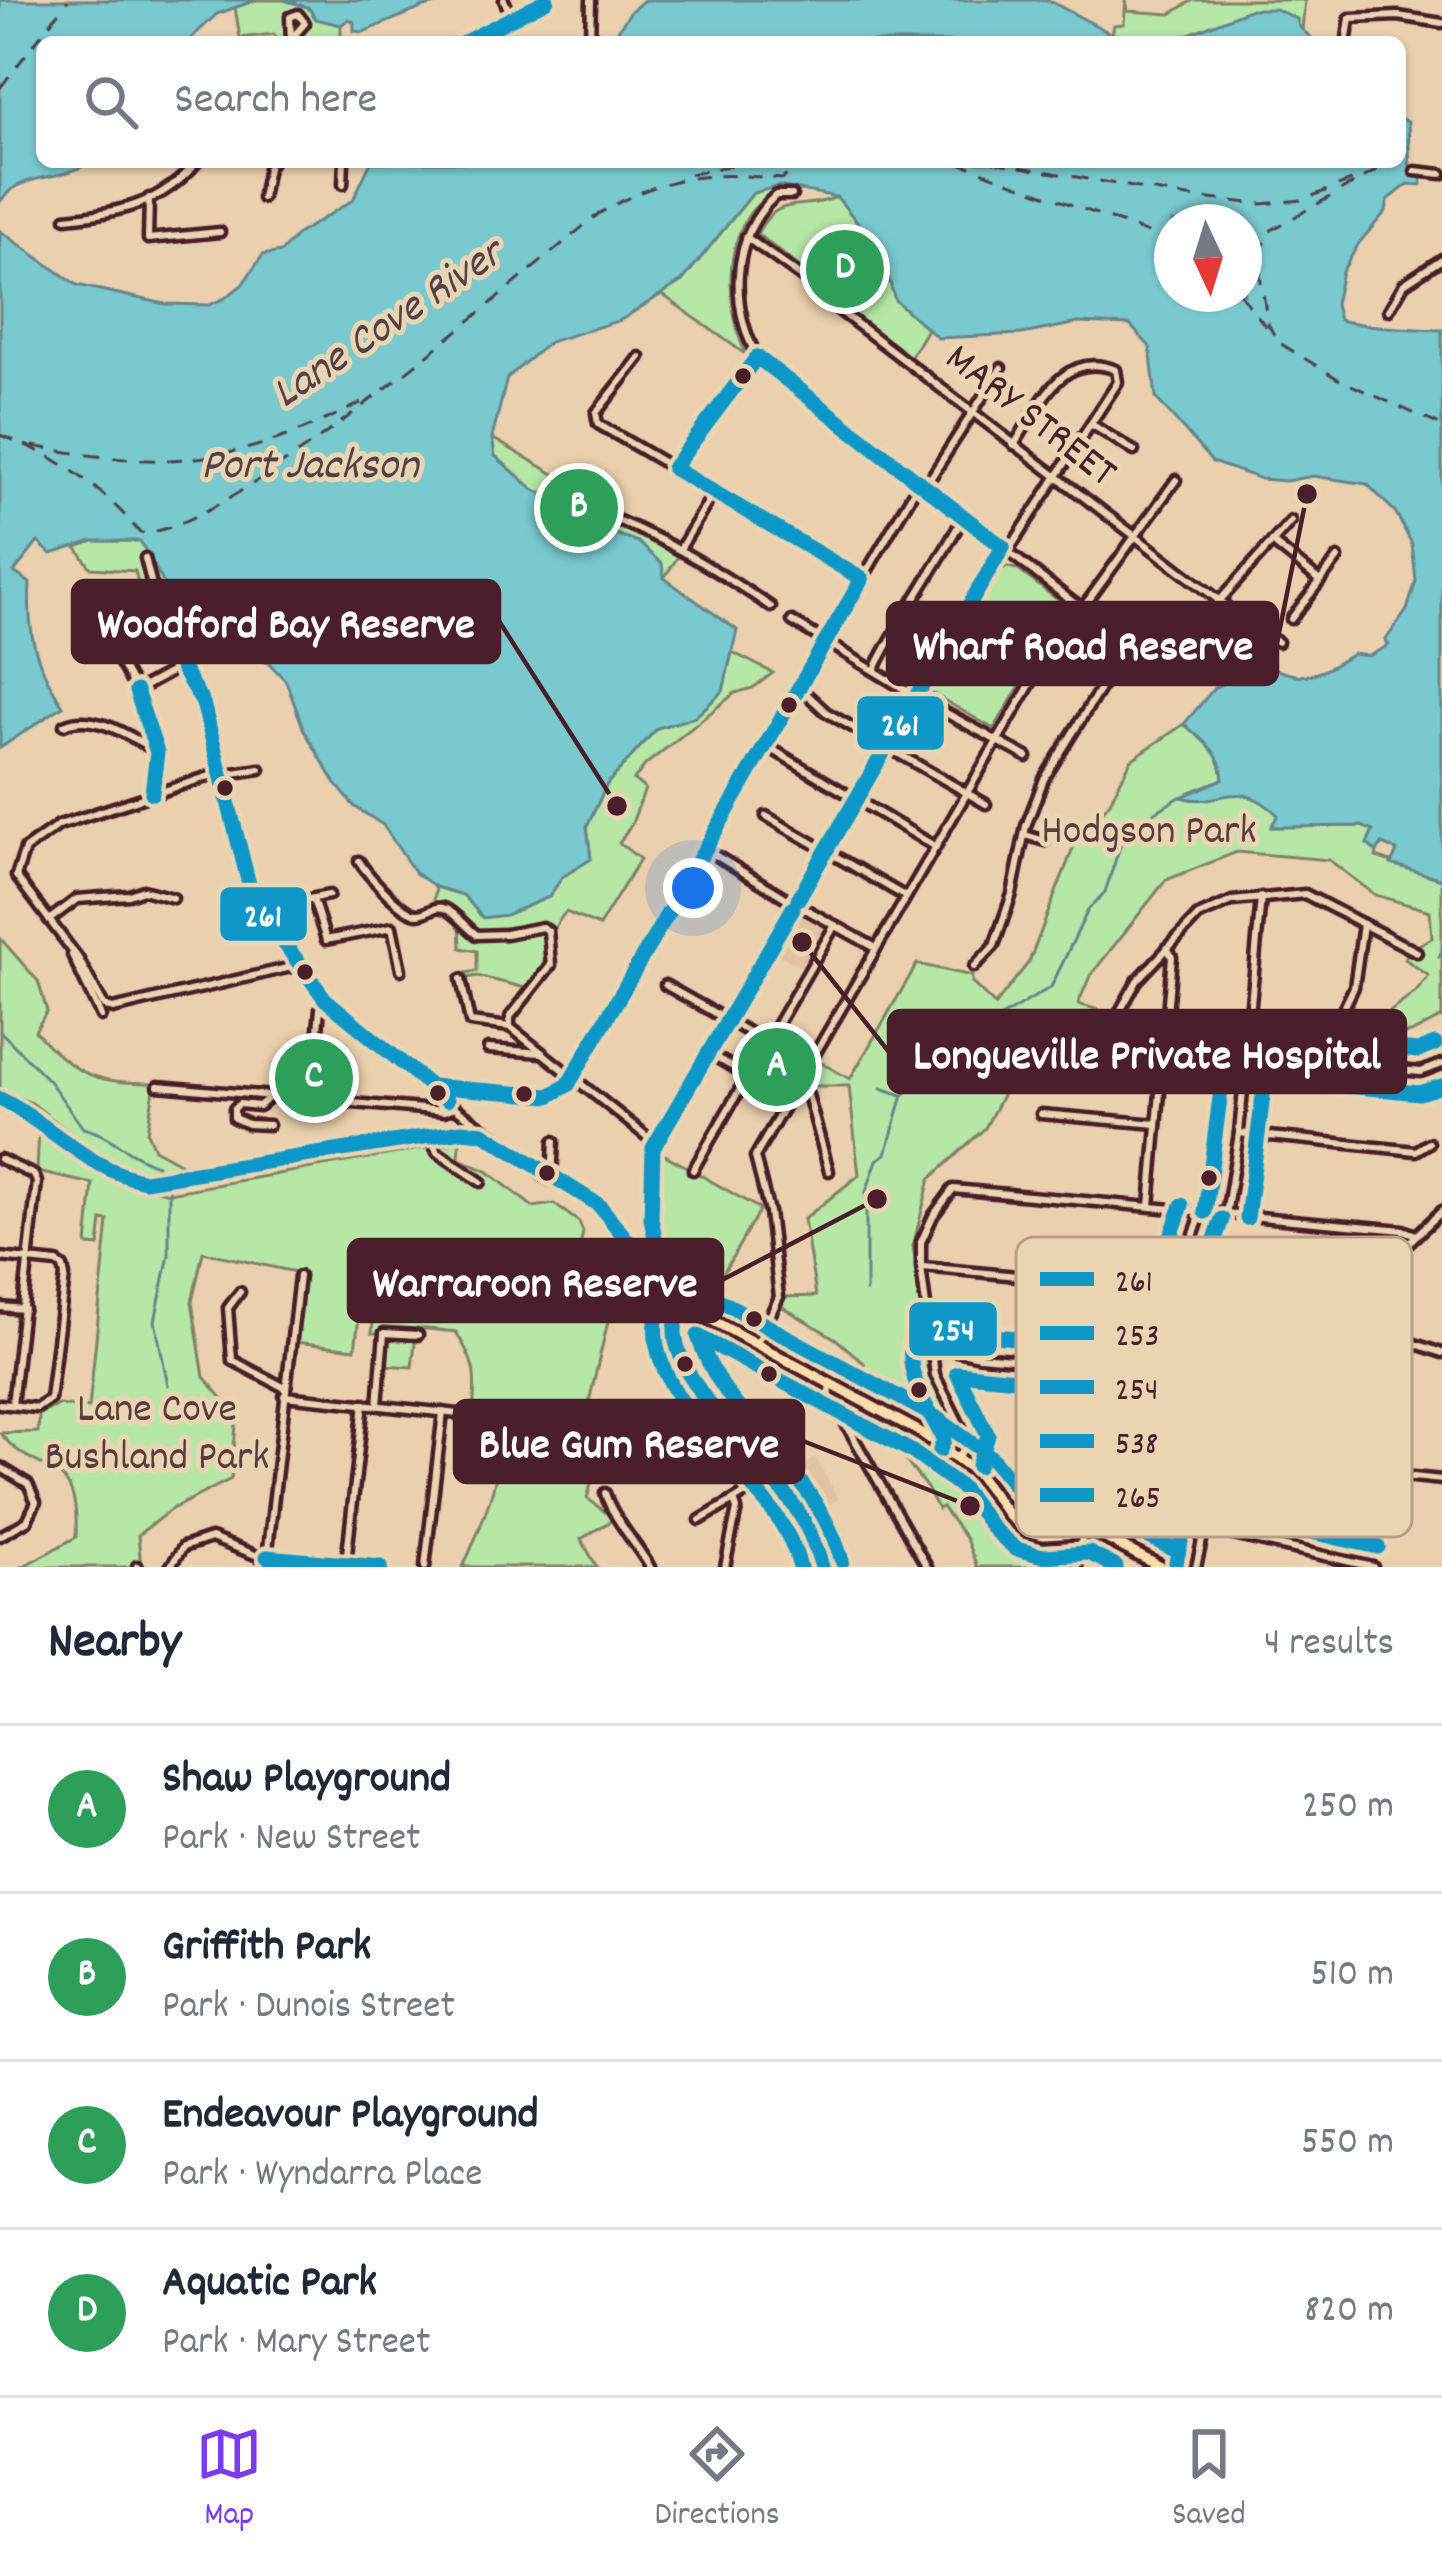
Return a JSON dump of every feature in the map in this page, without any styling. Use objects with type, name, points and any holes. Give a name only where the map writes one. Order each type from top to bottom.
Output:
[{"type":"main road","points":[[0,1099],[34,1116],[104,1170],[145,1181],[463,1130],[502,1142],[552,1179],[595,1202],[649,1264],[667,1298],[908,1424],[976,1472],[1016,1521]]},
{"type":"main road","points":[[680,1305],[673,1322],[681,1361],[812,1531],[822,1567]]},
{"type":"main road","points":[[1105,1537],[1161,1567]]},
{"type":"street","points":[[504,0],[512,18]]},
{"type":"street","points":[[590,36],[591,0]]},
{"type":"street","points":[[477,36],[544,1]]},
{"type":"street","points":[[1347,36],[1350,18],[1398,16],[1442,23]]},
{"type":"street","points":[[66,218],[111,214],[176,188],[192,168]]},
{"type":"street","points":[[262,198],[270,168]]},
{"type":"street","points":[[343,184],[344,168]]},
{"type":"street","points":[[1415,171],[1442,174]]},
{"type":"street","points":[[792,195],[776,195],[756,213],[738,261],[743,330],[758,357],[1162,672],[1291,521]]},
{"type":"street","points":[[149,198],[148,239],[220,232]]},
{"type":"street","name":"MARY STREET","points":[[746,237],[1246,625],[1278,642]]},
{"type":"street","points":[[1389,310],[1404,284],[1442,259]]},
{"type":"street","points":[[640,357],[595,419],[598,424],[862,579]]},
{"type":"street","points":[[674,468],[758,357]]},
{"type":"street","points":[[649,1264],[657,1252],[651,1217],[655,1143],[916,695],[1005,549],[1118,382],[1116,370],[1088,364],[1069,370],[1056,381],[1015,445]]},
{"type":"street","points":[[431,1086],[549,1096],[560,1092],[572,1078],[862,579],[1000,368]]},
{"type":"street","points":[[1091,424],[1134,451]]},
{"type":"street","points":[[755,1345],[778,1297],[770,1212],[755,1157],[997,740],[1080,607],[1176,480]]},
{"type":"street","points":[[680,549],[714,492]]},
{"type":"street","points":[[591,510],[680,549],[771,607]]},
{"type":"street","points":[[875,669],[963,516]]},
{"type":"street","points":[[1272,542],[1319,580]]},
{"type":"street","points":[[1291,619],[1338,558]]},
{"type":"street","points":[[145,559],[165,637],[202,703],[250,893],[259,909],[325,999],[502,1142]]},
{"type":"street","points":[[96,620],[136,691],[157,752],[152,793]]},
{"type":"street","points":[[792,621],[1027,757]]},
{"type":"street","points":[[974,967],[994,946],[1044,779],[1128,644]]},
{"type":"street","points":[[136,691],[181,667]]},
{"type":"street","points":[[799,687],[826,712],[986,804]]},
{"type":"street","points":[[64,725],[75,720],[120,730],[157,752]]},
{"type":"street","points":[[765,745],[936,847]]},
{"type":"street","points":[[260,769],[220,774],[59,825],[25,849],[16,876],[71,950],[104,1006],[113,1009],[300,965]]},
{"type":"street","points":[[766,816],[906,897]]},
{"type":"street","points":[[1025,835],[1045,841]]},
{"type":"street","points":[[705,849],[876,948]]},
{"type":"street","points":[[359,861],[410,912],[449,910],[477,935],[542,927],[551,936],[551,965],[510,1017],[510,1027]]},
{"type":"street","points":[[49,920],[77,899],[143,890],[173,898]]},
{"type":"street","points":[[1117,1018],[1133,986],[1169,946],[1205,912],[1226,902],[1306,894],[1417,952]]},
{"type":"street","points":[[259,909],[329,895]]},
{"type":"street","points":[[1226,1215],[1239,1133],[1262,897]]},
{"type":"street","points":[[313,898],[326,940],[392,927],[401,970]]},
{"type":"street","points":[[1318,1061],[1354,987],[1363,924]]},
{"type":"street","points":[[693,1171],[835,926]]},
{"type":"street","points":[[1150,1206],[1172,957],[1169,946]]},
{"type":"street","points":[[71,950],[100,1016]]},
{"type":"street","points":[[461,979],[470,1022],[510,1027],[655,1143]]},
{"type":"street","points":[[665,985],[766,1042]]},
{"type":"street","points":[[315,1061],[325,999]]},
{"type":"street","points":[[488,1048],[542,1053]]},
{"type":"street","points":[[708,1053],[787,1098]]},
{"type":"street","points":[[1247,1055],[1421,1072],[1442,1064]]},
{"type":"street","points":[[797,1085],[808,1095],[830,1171]]},
{"type":"street","points":[[158,1086],[445,1112],[454,1107]]},
{"type":"street","points":[[269,1125],[234,1118],[234,1109],[238,1104],[259,1106],[271,1096]]},
{"type":"street","points":[[454,1107],[461,1115],[463,1130]]},
{"type":"street","points":[[1041,1114],[1157,1124]]},
{"type":"street","points":[[1239,1133],[1416,1150],[1429,1142]]},
{"type":"street","points":[[429,1137],[437,1152],[481,1182]]},
{"type":"street","points":[[552,1179],[554,1141]]},
{"type":"street","points":[[0,1159],[37,1180],[12,1405]]},
{"type":"street","points":[[959,1459],[967,1438],[935,1376],[921,1267],[921,1242],[948,1192],[958,1188],[1416,1235]]},
{"type":"street","points":[[1412,1239],[1442,1211]]},
{"type":"street","points":[[1193,1237],[1202,1212]]},
{"type":"street","points":[[0,1257],[57,1263],[65,1271],[52,1392],[46,1404],[37,1408],[0,1403]]},
{"type":"street","points":[[921,1267],[1016,1276]]},
{"type":"street","points":[[266,1562],[299,1276]]},
{"type":"street","points":[[240,1292],[229,1307],[232,1360],[285,1392],[497,1418]]},
{"type":"street","points":[[0,1307],[24,1309]]},
{"type":"street","points":[[378,1405],[384,1333],[418,1335]]},
{"type":"street","points":[[1412,1343],[1442,1353]]},
{"type":"street","points":[[932,1346],[1016,1359]]},
{"type":"street","points":[[829,1382],[830,1396],[922,1565]]},
{"type":"street","points":[[346,1563],[364,1403]]},
{"type":"street","points":[[425,1566],[443,1412]]},
{"type":"street","points":[[569,1428],[740,1438]]},
{"type":"street","points":[[0,1467],[28,1484],[36,1502],[27,1521],[0,1536]]},
{"type":"street","points":[[1412,1477],[1442,1480]]},
{"type":"street","points":[[700,1520],[771,1478]]},
{"type":"street","points":[[605,1493],[650,1567]]},
{"type":"street","points":[[725,1567],[737,1509],[734,1500]]},
{"type":"street","points":[[1077,1567],[1082,1537]]},
{"type":"street","points":[[1196,1567],[1203,1537]]},
{"type":"street","points":[[1240,1537],[1373,1567]]},
{"type":"street","points":[[170,1567],[187,1544],[211,1538],[266,1562],[381,1567]]},
{"type":"shaded area","points":[[798,914],[829,932],[807,970],[775,953]]},
{"type":"shaded area","points":[[815,1458],[839,1499],[811,1515],[782,1478]]},
{"type":"green space","points":[[256,0],[284,0],[308,7],[316,19],[341,25],[341,36],[240,36],[235,7]]},
{"type":"green space","points":[[1126,0],[1128,11],[1171,14],[1193,0],[1305,0],[1302,30],[1275,11],[1243,15],[1185,36],[1112,34],[1114,25],[1124,24]]},
{"type":"green space","points":[[779,186],[750,213],[735,246],[732,301],[745,354],[660,293],[682,281],[753,193]]},
{"type":"green space","points":[[837,197],[881,251],[895,300],[927,329],[910,358],[837,304],[827,288],[757,234],[782,208]]},
{"type":"green space","points":[[492,438],[592,496],[585,510],[679,555],[664,578],[638,542],[604,530],[587,516],[533,489],[495,456]]},
{"type":"green space","points":[[93,541],[141,541],[174,593],[216,639],[188,663],[157,593],[141,596],[135,571],[91,568],[76,547]]},
{"type":"green space","points":[[1017,569],[1067,607],[994,729],[928,691],[999,570]]},
{"type":"green space","points":[[732,652],[773,673],[753,688],[735,693],[645,765],[634,780],[645,789],[619,843],[640,859],[599,926],[566,912],[552,933],[541,970],[526,988],[477,976],[467,978],[466,973],[477,971],[477,951],[461,948],[460,919],[433,906],[436,887],[463,895],[549,897],[562,877],[591,859],[587,826],[607,784],[657,728],[695,717],[723,691]]},
{"type":"green space","name":"Hodgson Park","points":[[1184,724],[1215,754],[1223,779],[1188,793],[1259,795],[1279,816],[1273,827],[1362,826],[1374,831],[1367,844],[1377,852],[1376,857],[1442,879],[1442,1017],[1411,1033],[1389,1035],[1386,1061],[1352,1059],[1392,1010],[1429,976],[1405,959],[1409,950],[1432,938],[1430,911],[1375,895],[1329,860],[1237,852],[1166,880],[1090,976],[1078,1004],[1127,1018],[1120,1080],[1095,1078],[1051,1050],[1009,1082],[985,1128],[930,1179],[913,1246],[927,1333],[927,1367],[959,1437],[956,1442],[864,1392],[864,1363],[836,1339],[781,1306],[783,1297],[816,1296],[804,1219],[859,1175],[849,1086],[804,1086],[818,1061],[850,1079],[917,964],[972,976],[972,983],[995,1005],[1029,962],[1074,846],[1110,802],[1131,760]]},
{"type":"green space","points":[[0,938],[38,981],[47,1011],[35,1031],[62,1058],[88,1074],[155,1083],[147,1132],[154,1149],[183,1165],[145,1176],[116,1168],[32,1103],[0,1090]]},
{"type":"green space","name":"Lane Cove Bushland Park","points":[[39,1127],[109,1178],[169,1193],[460,1142],[459,1159],[487,1171],[533,1207],[554,1204],[579,1222],[589,1275],[604,1274],[614,1296],[584,1423],[581,1459],[596,1466],[587,1498],[614,1519],[581,1539],[597,1567],[463,1567],[493,1490],[502,1429],[501,1410],[473,1410],[473,1369],[456,1332],[417,1328],[412,1367],[384,1365],[382,1334],[372,1333],[377,1271],[365,1269],[355,1349],[294,1342],[300,1273],[203,1252],[192,1302],[204,1377],[237,1415],[231,1479],[170,1510],[138,1535],[141,1567],[22,1567],[76,1537],[75,1510],[64,1479],[14,1448],[0,1433],[38,1432],[39,1415],[58,1405],[89,1408],[108,1221],[102,1220],[99,1246],[87,1245],[93,1184],[37,1172]]},
{"type":"green space","points":[[660,1152],[760,1209],[703,1308],[676,1294],[660,1215]]},
{"type":"green space","points":[[865,1408],[954,1465],[1016,1537],[1035,1544],[1035,1567],[977,1567],[966,1539],[942,1507],[938,1509]]},
{"type":"water","points":[[0,0],[256,0],[217,14],[193,36],[36,36],[36,168],[78,168],[19,185],[0,202]]},
{"type":"water","points":[[284,0],[452,0],[363,32],[354,31],[349,19],[341,25],[316,19],[308,7]]},
{"type":"water","points":[[644,0],[1048,0],[1123,36],[614,36]]},
{"type":"water","points":[[1251,9],[1275,9],[1297,19],[1309,36],[1184,36]]},
{"type":"water","name":"Port Jackson","points":[[1408,122],[1410,173],[1422,176],[1421,185],[1408,184],[1388,200],[1386,211],[1342,272],[1335,304],[1339,320],[1442,330],[1442,879],[1391,864],[1397,851],[1382,844],[1377,852],[1367,844],[1373,831],[1362,826],[1271,827],[1278,815],[1250,797],[1181,797],[1223,779],[1215,754],[1184,724],[1215,687],[1268,665],[1292,675],[1312,674],[1353,654],[1369,656],[1389,645],[1385,641],[1407,610],[1416,581],[1412,544],[1396,513],[1367,484],[1313,476],[1261,479],[1212,462],[1156,398],[1150,347],[1130,325],[1078,323],[1022,334],[938,338],[895,300],[881,251],[837,197],[779,186],[753,193],[682,281],[621,320],[549,342],[507,378],[492,438],[495,456],[533,489],[587,516],[604,530],[638,542],[662,564],[664,578],[737,630],[723,691],[695,717],[657,728],[607,784],[587,826],[591,859],[562,877],[549,897],[506,915],[483,918],[463,895],[436,887],[415,873],[383,825],[354,806],[336,784],[304,730],[286,681],[269,663],[227,648],[195,621],[164,584],[140,541],[93,541],[51,554],[38,542],[14,572],[30,583],[35,648],[63,706],[0,748],[0,231],[77,285],[165,304],[209,305],[242,285],[263,255],[281,252],[298,234],[353,200],[368,168],[1406,168]]},
{"type":"waterway","points":[[866,1291],[866,1192],[877,1160],[886,1154],[903,1095],[949,1060],[972,1056],[986,1043],[991,1023],[1051,987],[1088,910],[1105,892],[1125,831],[1180,797]]},
{"type":"waterway","points":[[1439,957],[1442,950]]},
{"type":"waterway","points":[[0,1031],[50,1082],[83,1128],[157,1165]]},
{"type":"waterway","points":[[881,1088],[902,1095]]},
{"type":"waterway","points":[[168,1385],[155,1321],[169,1255],[169,1190]]},
{"type":"ferry route","points":[[40,36],[68,0]]},
{"type":"ferry route","points":[[0,88],[36,41]]},
{"type":"ferry route","points":[[690,174],[718,168]]},
{"type":"ferry route","points":[[0,435],[77,474],[140,533],[182,523],[237,493],[372,399],[597,215],[664,184],[708,176],[782,179],[796,168]]},
{"type":"ferry route","points":[[973,168],[1154,235]]},
{"type":"ferry route","points":[[1026,168],[1188,197],[1262,204],[1302,200],[1359,178]]},
{"type":"ferry route","points":[[1377,170],[1270,231],[1262,249],[1260,275],[1268,324],[1278,342],[1338,379],[1442,426]]},
{"type":"ferry route","points":[[1254,312],[1267,328]]},
{"type":"ferry route","points":[[33,446],[126,459],[204,457],[279,439],[365,401]]},
{"type":"transit line","name":"538","points":[[477,36],[547,0]]},
{"type":"transit line","name":"261","points":[[757,357],[1003,547]]},
{"type":"transit line","name":"261","points":[[673,468],[757,357]]},
{"type":"transit line","name":"261","points":[[673,468],[862,579]]},
{"type":"transit line","name":"261","points":[[798,899],[1003,547]]},
{"type":"transit line","name":"261","points":[[431,1086],[549,1096],[568,1085],[862,579]]},
{"type":"transit line","name":"261","points":[[181,667],[203,703],[253,900],[325,999],[447,1100]]},
{"type":"transit line","name":"261","points":[[136,691],[157,752],[152,793]]},
{"type":"transit line","name":"261","points":[[650,1263],[657,1248],[651,1218],[653,1148],[793,908]]},
{"type":"transit line","name":"254","points":[[1249,1034],[1418,1051],[1435,1044]]},
{"type":"transit line","name":"254","points":[[1205,1212],[1226,1052]]},
{"type":"transit line","name":"253","points":[[1247,1218],[1268,1058]]},
{"type":"transit line","name":"253","points":[[1245,1076],[1419,1093],[1442,1086]]},
{"type":"transit line","name":"261","points":[[0,1099],[87,1157],[145,1181],[462,1131],[483,1133],[599,1205],[652,1271],[666,1298],[679,1306]]},
{"type":"transit line","name":"254","points":[[1171,1237],[1182,1205]]},
{"type":"transit line","name":"253","points":[[1216,1237],[1222,1219]]},
{"type":"transit line","name":"254","points":[[800,1567],[777,1517],[697,1422],[664,1369],[656,1342],[657,1315],[663,1294],[673,1284],[691,1285],[934,1416],[990,1456],[1016,1488]]},
{"type":"transit line","name":"261","points":[[681,1303],[675,1331],[689,1373],[796,1508],[822,1567]]},
{"type":"transit line","name":"254","points":[[940,1450],[944,1440],[913,1372],[912,1344],[917,1331],[934,1325],[1016,1338]]},
{"type":"transit line","name":"253","points":[[842,1561],[812,1498],[728,1394],[698,1336],[911,1451],[961,1487],[994,1530],[1016,1549],[1043,1556],[1089,1553],[1116,1567]]},
{"type":"transit line","name":"253","points":[[978,1466],[988,1435],[957,1373],[1016,1379]]},
{"type":"transit line","name":"254","points":[[1149,1537],[1171,1548]]},
{"type":"transit line","name":"254","points":[[1176,1562],[1182,1537]]},
{"type":"transit line","name":"254","points":[[1333,1537],[1378,1547]]},
{"type":"transit line","name":"265","points":[[267,1557],[381,1567]]},
{"type":"place","name":"Aquatic Park","points":[[845,269]]},
{"type":"place","name":"Wharf Road Reserve","points":[[1307,494]]},
{"type":"place","name":"Griffith Park","points":[[579,508]]},
{"type":"place","name":"Woodford Bay Reserve","points":[[617,806]]},
{"type":"place","name":"Longueville Private Hospital","points":[[802,942]]},
{"type":"place","name":"Shaw Playground","points":[[777,1067]]},
{"type":"place","name":"Endeavour Playground","points":[[314,1078]]},
{"type":"place","name":"Warraroon Reserve","points":[[877,1199]]},
{"type":"place","name":"Blue Gum Reserve","points":[[970,1506]]},
{"type":"water label","name":"Lane Cove River","points":[[389,326]]}]
